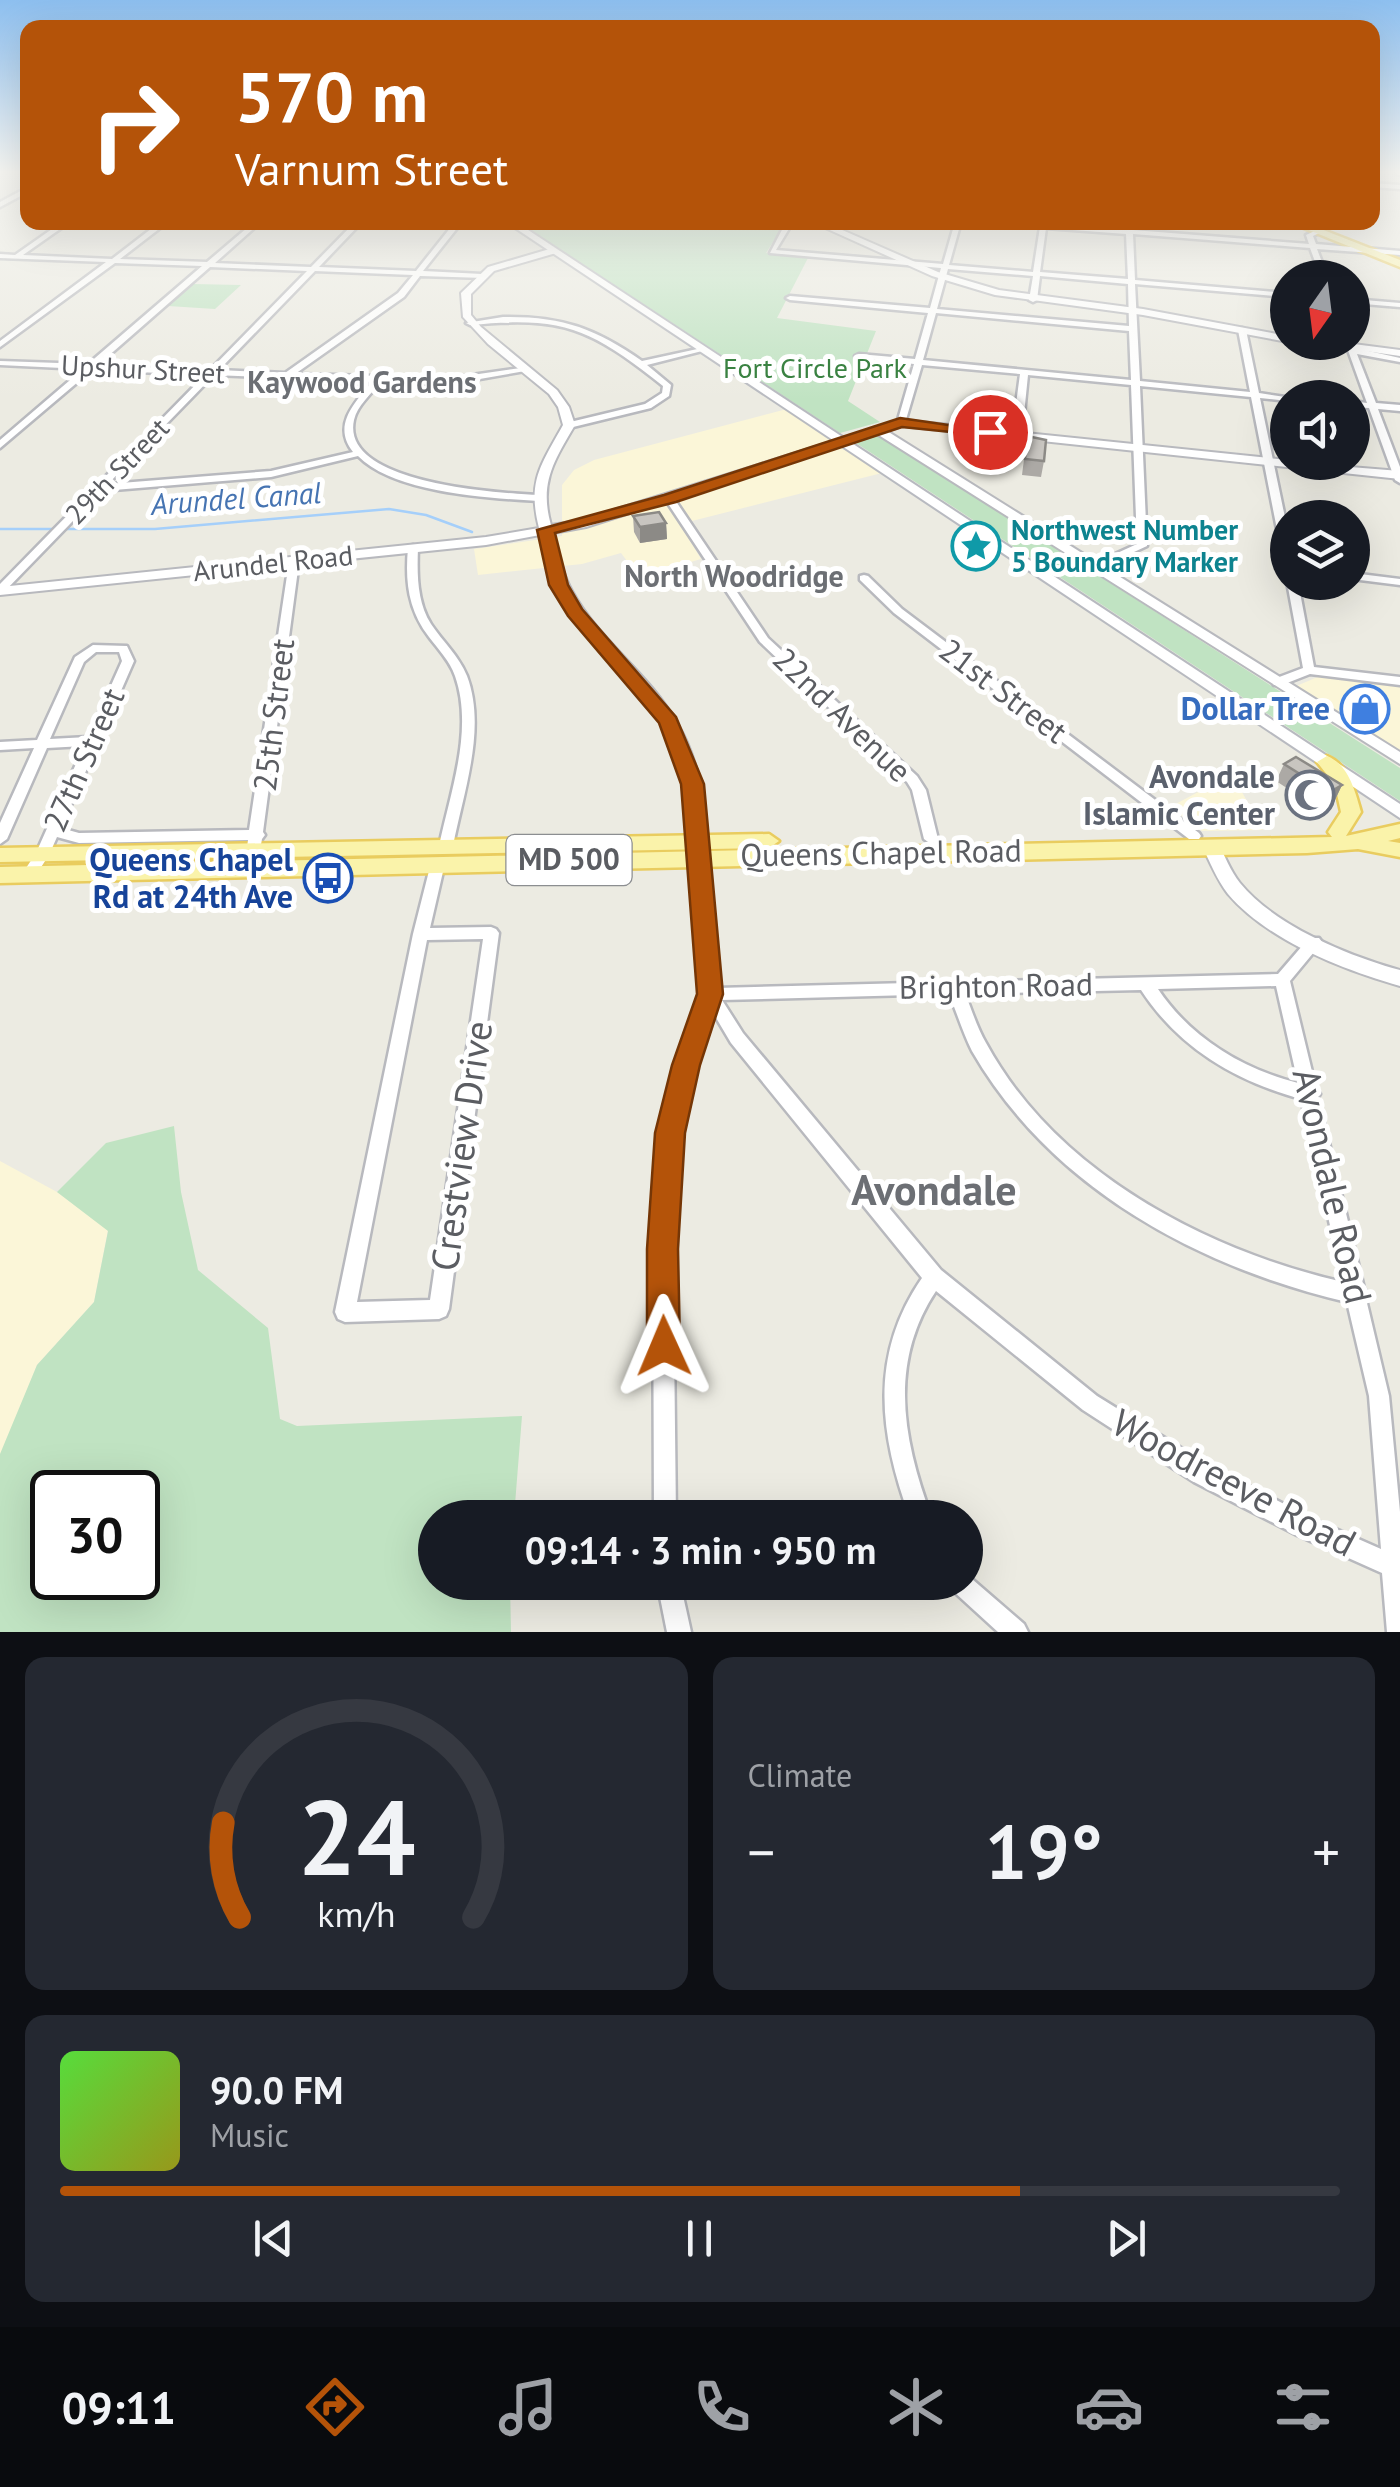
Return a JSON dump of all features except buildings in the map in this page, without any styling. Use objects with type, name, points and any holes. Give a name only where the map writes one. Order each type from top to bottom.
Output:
[{"type":"main road","points":[[1358,247],[1400,264]]},
{"type":"main road","points":[[1327,762],[1344,784],[1351,812],[1346,837],[1400,850]]},
{"type":"main road","name":"Queens Chapel Road","points":[[0,856],[255,851],[442,855],[1202,841],[1346,837],[1400,828]]},
{"type":"main road","name":"Queens Chapel Road","points":[[442,855],[480,846],[700,849],[931,839],[1202,841]]},
{"type":"main road","name":"Queens Chapel Road","points":[[0,875],[255,851]]},
{"type":"street","points":[[16,256],[29,247]]},
{"type":"street","points":[[0,345],[133,247]]},
{"type":"street","points":[[0,445],[229,247]]},
{"type":"street","name":"29th Street","points":[[0,590],[335,247]]},
{"type":"street","points":[[287,376],[392,302],[439,247]]},
{"type":"street","points":[[547,247],[1400,812]]},
{"type":"street","points":[[775,247],[772,252],[910,263]]},
{"type":"street","points":[[874,247],[910,263],[1033,300],[1133,311],[1270,335]]},
{"type":"street","points":[[951,247],[900,422],[1399,477],[1355,360]]},
{"type":"street","points":[[1033,300],[1041,247]]},
{"type":"street","points":[[1094,567],[1142,546],[1130,247]]},
{"type":"street","points":[[1223,247],[1225,258]]},
{"type":"street","points":[[1314,247],[1319,260]]},
{"type":"street","points":[[1317,247],[1400,253]]},
{"type":"street","points":[[553,251],[501,265],[482,276],[464,300],[470,323],[525,368],[563,406],[569,425],[544,475],[538,498],[558,585],[574,612],[656,703],[682,748],[692,784],[710,994],[686,1065],[670,1133],[662,1249],[666,1500]]},
{"type":"street","points":[[0,256],[482,276]]},
{"type":"street","points":[[944,272],[1037,274],[1270,294]]},
{"type":"street","points":[[790,298],[1134,329]]},
{"type":"street","points":[[1370,302],[1400,304]]},
{"type":"street","points":[[470,323],[536,317],[566,320],[638,362],[667,385],[660,400],[569,425]]},
{"type":"street","points":[[1242,330],[1276,500]]},
{"type":"street","points":[[638,362],[698,348]]},
{"type":"street","points":[[1370,350],[1400,356]]},
{"type":"street","points":[[859,356],[1270,396]]},
{"type":"street","name":"Upshur Street","points":[[0,363],[378,380],[451,380],[525,368]]},
{"type":"street","points":[[1017,434],[1024,372]]},
{"type":"street","points":[[378,380],[350,419],[350,440],[360,453],[397,475],[435,488],[538,498]]},
{"type":"street","points":[[1372,406],[1400,408]]},
{"type":"street","name":"Arundel Road","points":[[0,590],[294,562],[546,530],[670,499],[900,422]]},
{"type":"street","points":[[876,429],[1400,759]]},
{"type":"street","points":[[100,488],[271,474],[360,453]]},
{"type":"street","name":"22nd Avenue","points":[[670,499],[764,640],[912,779],[919,790],[931,839]]},
{"type":"street","name":"Crestview Drive","points":[[413,548],[416,601],[423,620],[456,663],[467,698],[466,742],[421,934],[345,1312],[439,1309],[491,934],[421,934]]},
{"type":"street","name":"25th Street","points":[[255,851],[294,562]]},
{"type":"street","name":"21st Street","points":[[864,578],[898,611],[1202,841]]},
{"type":"street","points":[[1370,578],[1400,582]]},
{"type":"street","points":[[1296,600],[1310,670]]},
{"type":"street","name":"27th Street","points":[[0,839],[85,653],[102,647],[123,648],[128,661],[42,855],[29,874]]},
{"type":"street","points":[[1278,682],[1310,670],[1400,682]]},
{"type":"street","points":[[0,746],[93,741]]},
{"type":"street","name":"Queens Chapel Road","points":[[53,831],[79,838],[255,851]]},
{"type":"street","points":[[1202,841],[1240,894],[1314,942],[1365,968],[1400,978]]},
{"type":"street","points":[[1282,980],[1314,942]]},
{"type":"street","name":"Brighton Road","points":[[710,994],[1282,980]]},
{"type":"street","name":"Avondale Road","points":[[1282,980],[1358,1295],[1381,1413],[1400,1632]]},
{"type":"street","points":[[1146,984],[1168,1016],[1210,1052],[1277,1087],[1311,1094]]},
{"type":"street","points":[[954,986],[969,1028],[1014,1098],[1088,1171],[1171,1228],[1232,1260],[1278,1279],[1358,1295]]},
{"type":"street","name":"Woodreeve Road","points":[[710,994],[737,1038],[934,1278],[1106,1414],[1202,1474],[1304,1528],[1396,1567]]},
{"type":"street","points":[[914,1500],[892,1394],[898,1349],[910,1313],[934,1278]]},
{"type":"street","points":[[672,1600],[679,1632]]},
{"type":"street","points":[[980,1600],[1016,1632]]},
{"type":"shaded area","points":[[787,409],[882,473],[680,524],[701,559],[639,577],[621,553],[582,564],[478,575],[474,549],[562,536],[562,485],[574,470],[594,460]]},
{"type":"shaded area","points":[[1320,676],[1400,687],[1400,754],[1294,687]]},
{"type":"shaded area","points":[[1232,774],[1263,830],[1202,831],[1170,807]]},
{"type":"shaded area","points":[[0,1161],[57,1192],[108,1230],[94,1302],[37,1365],[0,1460]]},
{"type":"green space","points":[[557,247],[770,247],[766,253],[808,258],[777,318],[876,331],[848,401],[880,422],[840,433]]},
{"type":"green space","points":[[193,284],[241,285],[215,309],[168,306]]},
{"type":"green space","name":"Fort Circle Park","points":[[876,433],[1400,768],[1400,801],[853,441]]},
{"type":"green space","points":[[174,1126],[181,1192],[198,1270],[268,1328],[280,1419],[297,1426],[522,1416],[515,1500],[418,1500],[418,1600],[510,1600],[511,1632],[0,1632],[0,1454],[37,1365],[94,1302],[108,1231],[57,1192],[106,1143]]},
{"type":"waterway","name":"Arundel Canal","points":[[0,529],[155,529],[389,509],[426,515],[472,532]]},
{"type":"place","name":"Northwest Number 5 Boundary Marker","points":[[976,546]]},
{"type":"place","name":"Dollar Tree","points":[[1365,709]]},
{"type":"place","name":"Avondale Islamic Center","points":[[1310,795]]},
{"type":"place","name":"Queens Chapel Rd at 24th Ave","points":[[328,878]]},
{"type":"district","name":"Kaywood Gardens","points":[[362,383]]},
{"type":"district","name":"North Woodridge","points":[[734,577]]},
{"type":"district","name":"Avondale","points":[[934,1190]]},
{"type":"route","points":[[664,1346],[662,1249],[670,1133],[686,1065],[710,994],[699,829],[682,748],[656,703],[574,612],[558,585],[546,530],[670,499],[900,422],[990,432]]}]
